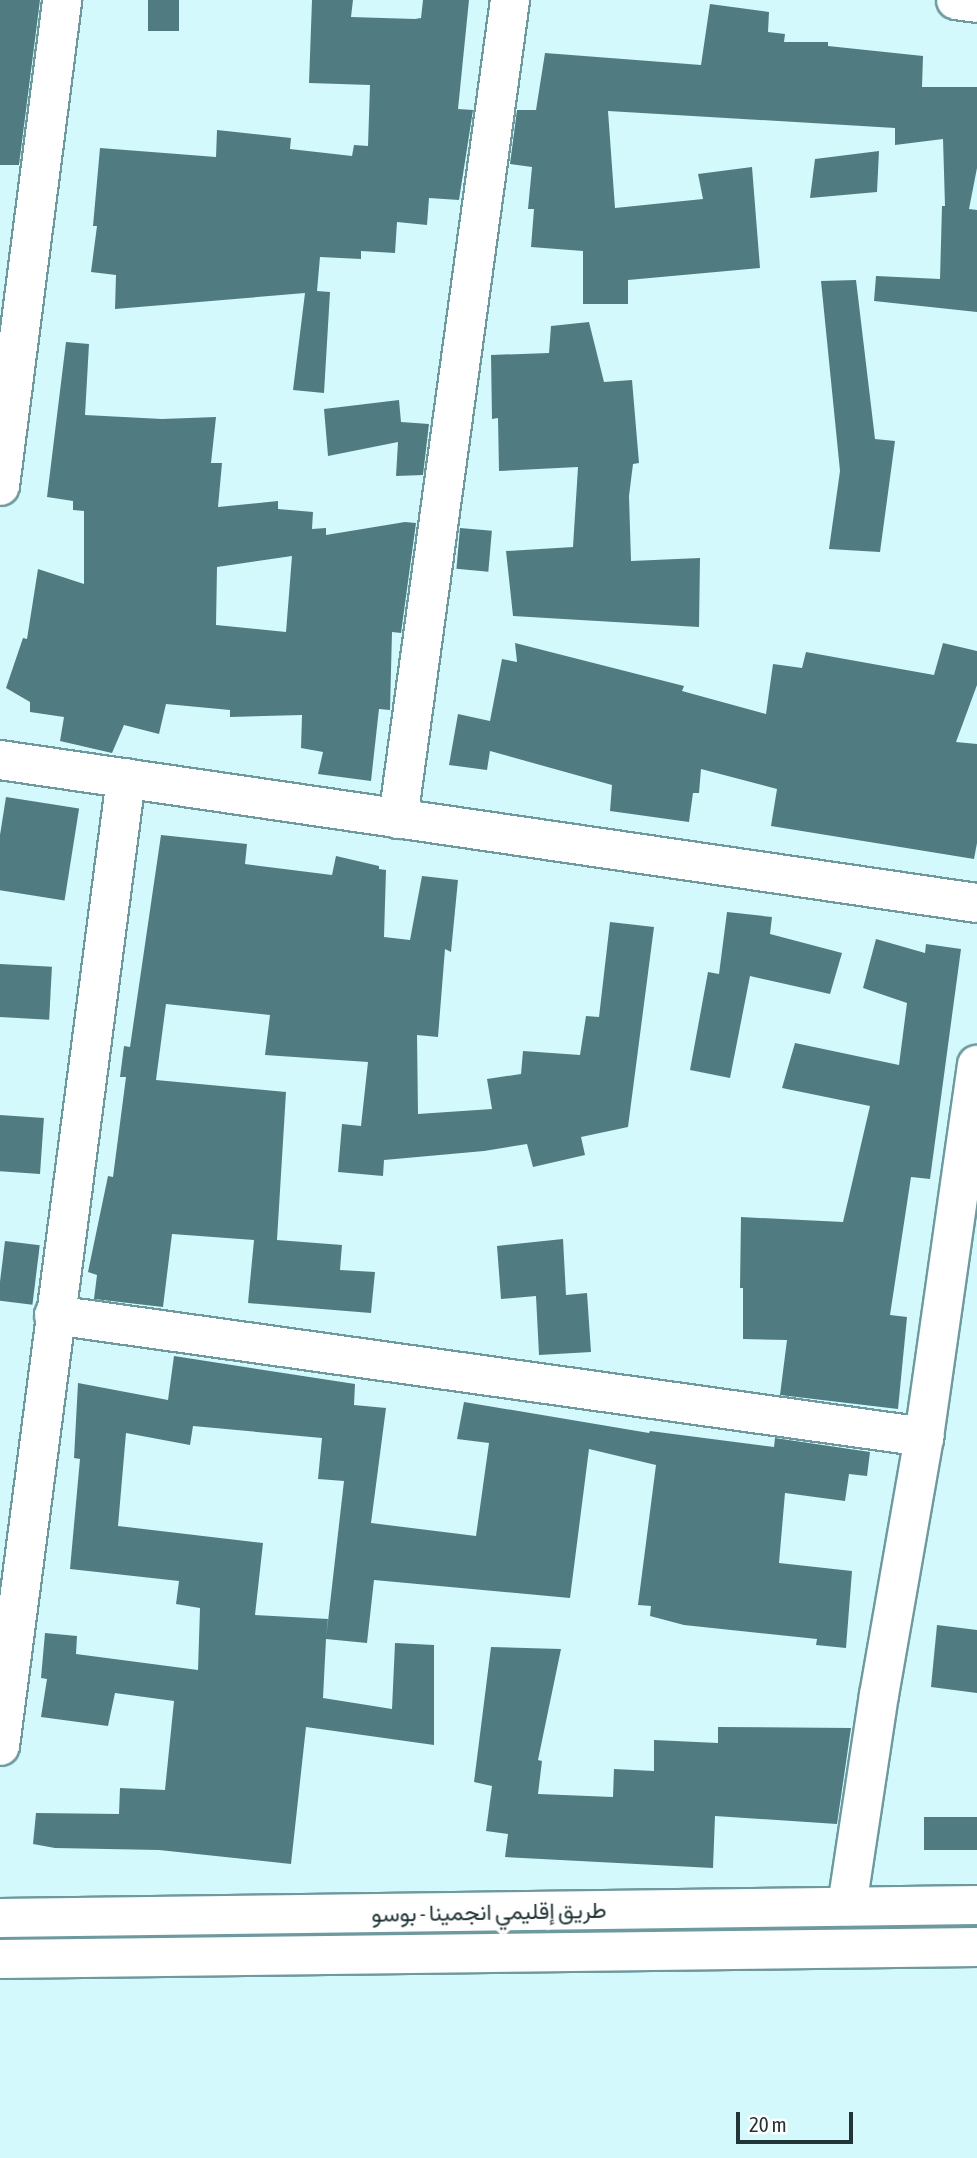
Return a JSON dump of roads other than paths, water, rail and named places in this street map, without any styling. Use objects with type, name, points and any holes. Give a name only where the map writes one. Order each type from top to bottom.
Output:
[{"type":"street","points":[[0,486],[10,313],[31,260],[62,0]]},
{"type":"street","points":[[398,819],[510,0]]},
{"type":"street","points":[[956,0],[977,3]]},
{"type":"street","points":[[0,760],[977,903]]},
{"type":"street","points":[[0,1746],[126,778]]},
{"type":"street","points":[[847,1906],[923,1437],[977,1065]]},
{"type":"street","points":[[54,1315],[923,1437]]},
{"type":"street","name":"طريق إقليمي انجمينا - بوسو","points":[[0,1918],[977,1905]]},
{"type":"street","name":"طريق إقليمي انجمينا - بوسو","points":[[0,1959],[977,1947]]}]
